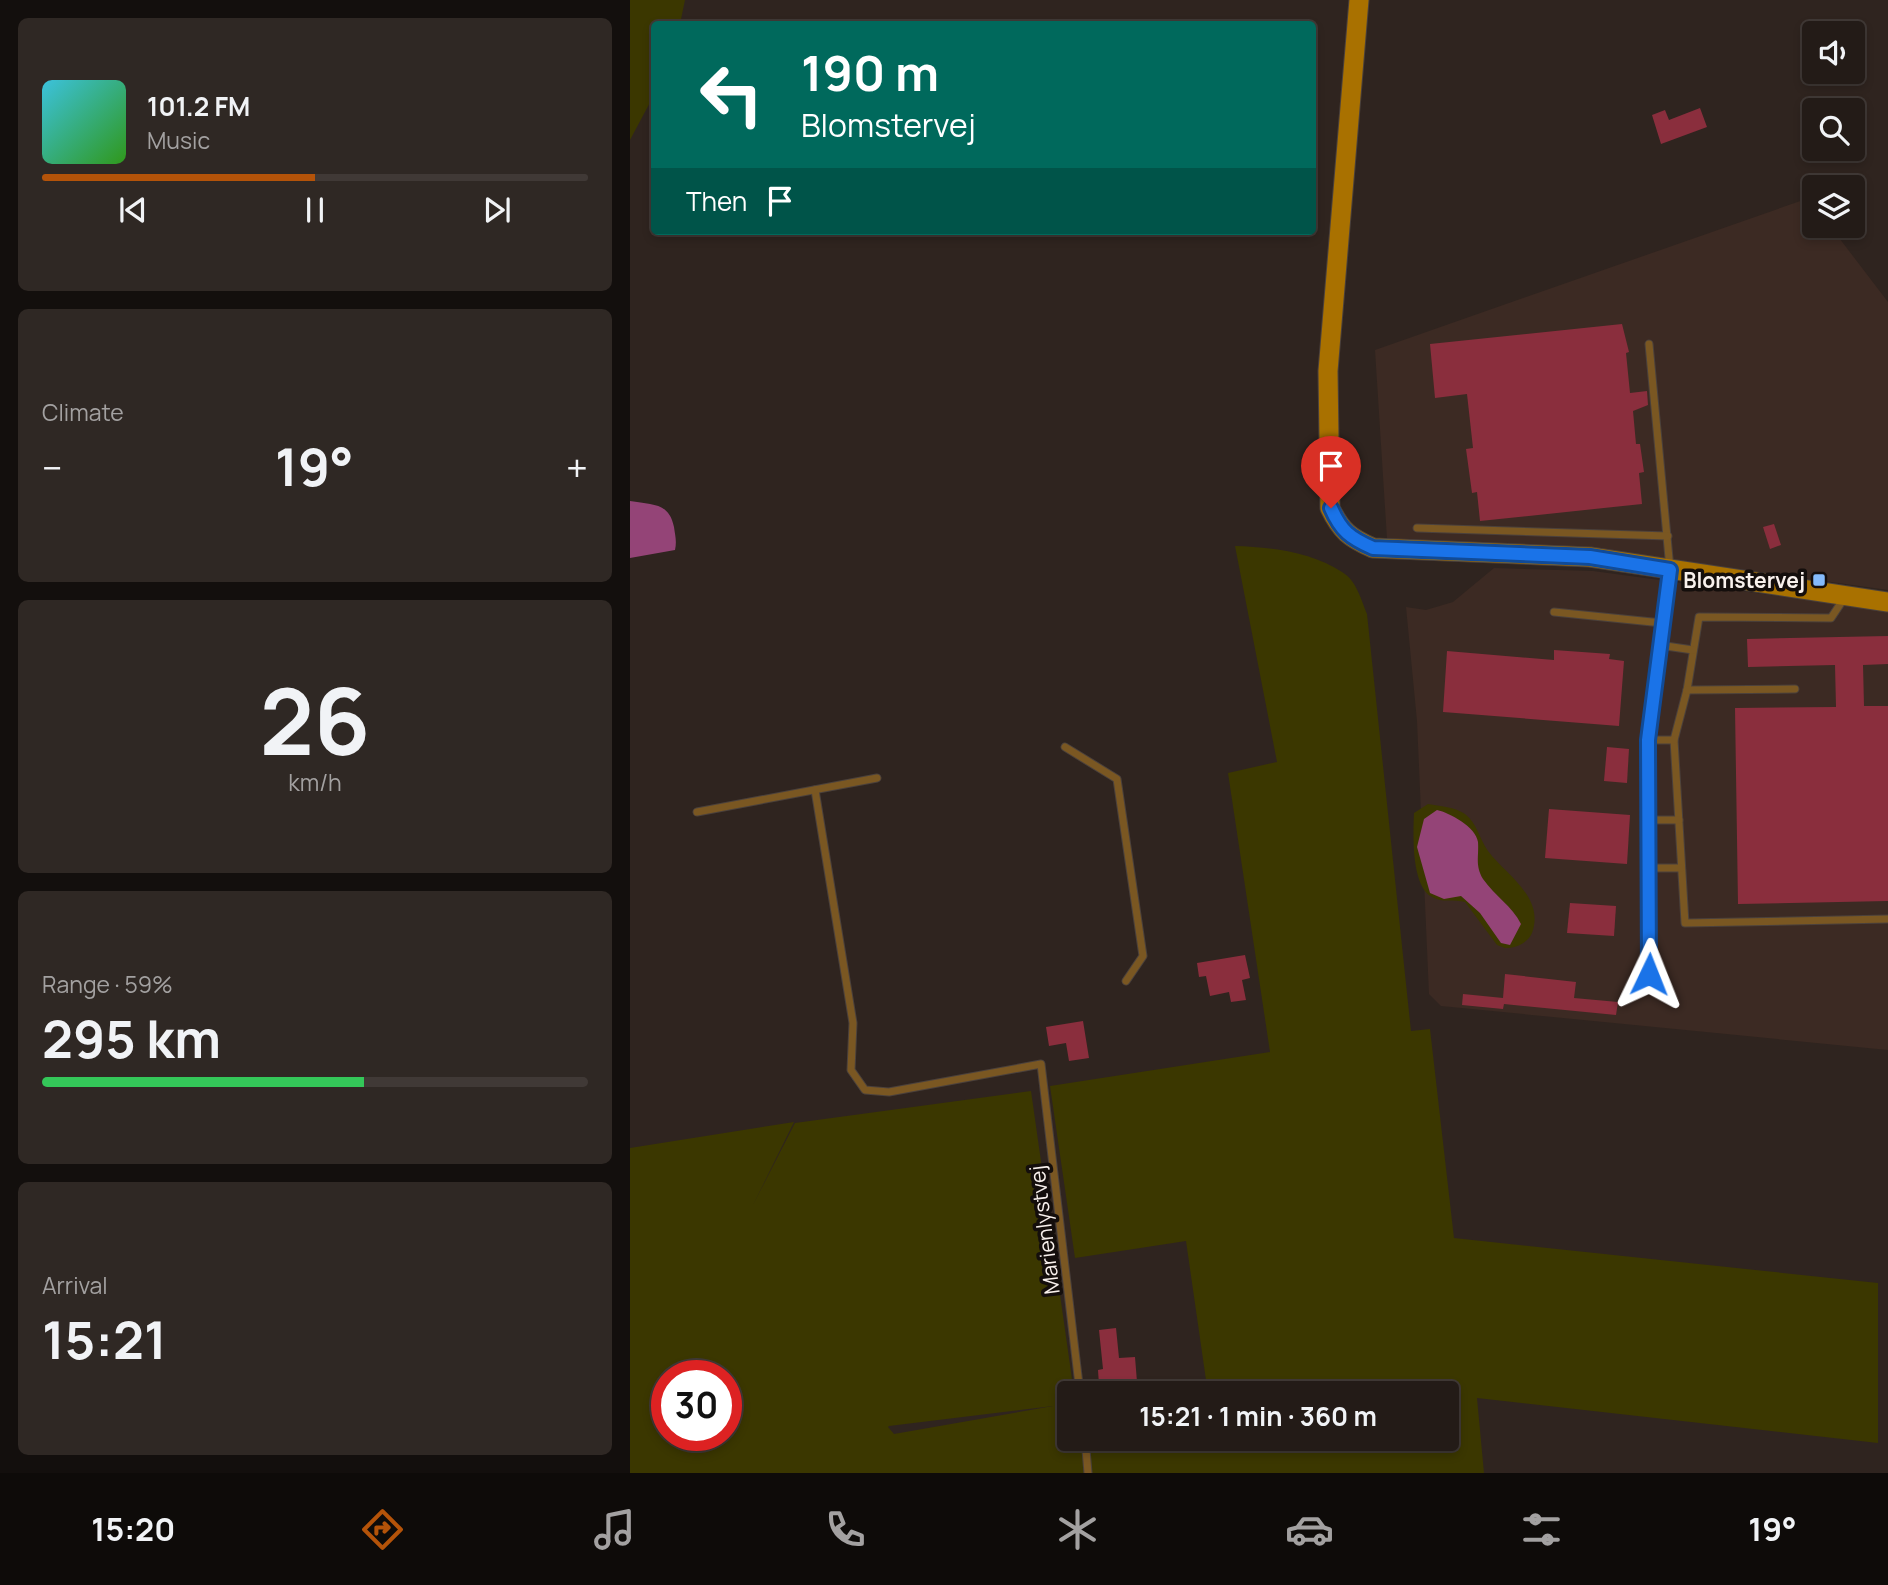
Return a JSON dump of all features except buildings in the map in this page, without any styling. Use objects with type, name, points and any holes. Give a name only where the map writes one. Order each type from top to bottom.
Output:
[{"type":"street","points":[[1359,0],[1328,371],[1329,494],[1339,528],[1349,538],[1373,548],[1590,557],[1888,602]]},
{"type":"street","points":[[1649,974],[1648,740],[1670,570]]},
{"type":"lane","points":[[1649,344],[1670,570]]},
{"type":"lane","points":[[1418,528],[1668,536]]},
{"type":"lane","points":[[1845,596],[1831,618],[1699,617],[1687,690],[1674,740],[1685,923],[1888,919]]},
{"type":"lane","points":[[1553,612],[1662,623]]},
{"type":"lane","points":[[1659,645],[1693,650]]},
{"type":"lane","points":[[1687,690],[1795,689]]},
{"type":"lane","points":[[1648,740],[1674,740]]},
{"type":"lane","points":[[1065,747],[1117,779],[1143,956],[1126,981]]},
{"type":"lane","points":[[697,812],[877,778]]},
{"type":"lane","name":"Marienlystvej","points":[[815,790],[853,1023],[851,1070],[864,1090],[889,1092],[1041,1063],[1079,1381]]},
{"type":"lane","points":[[1647,820],[1679,820]]},
{"type":"lane","points":[[1649,868],[1681,868]]},
{"type":"lane","points":[[1086,1451],[1088,1473]]},
{"type":"shaded area","points":[[630,0],[685,0],[681,21],[651,21],[651,101],[630,140]]},
{"type":"shaded area","points":[[1802,200],[1802,238],[1839,238],[1888,302],[1888,590],[1591,548],[1387,539],[1375,350]]},
{"type":"shaded area","points":[[630,501],[652,504],[668,513],[674,527],[675,550],[630,558]]},
{"type":"shaded area","points":[[1235,546],[1290,552],[1330,565],[1351,580],[1367,614],[1411,1031],[1430,1029],[1454,1238],[1878,1283],[1878,1443],[1477,1398],[1484,1473],[630,1473],[630,1148],[794,1122],[753,1205],[795,1123],[1031,1091],[1072,1381],[1057,1381],[1057,1451],[1459,1451],[1459,1381],[1206,1381],[1186,1241],[1075,1258],[1050,1086],[1270,1052],[1228,773],[1277,762]],"holes":[[[1053,1406],[894,1434],[889,1426]]]},
{"type":"shaded area","points":[[1494,568],[1593,571],[1888,611],[1888,1050],[1441,1006],[1429,994],[1417,721],[1406,607],[1426,610],[1453,602]]},
{"type":"shaded area","points":[[1428,804],[1452,808],[1465,814],[1488,851],[1529,898],[1535,920],[1532,933],[1524,943],[1509,948],[1497,945],[1465,902],[1436,899],[1425,891],[1415,859],[1414,813]]},
{"type":"shaded area","points":[[1437,810],[1462,822],[1476,836],[1478,865],[1483,879],[1521,924],[1510,945],[1501,943],[1480,913],[1461,896],[1444,899],[1430,893],[1417,847],[1424,819]]},
{"type":"place","name":"Blomstervej","points":[[1819,580]]},
{"type":"route","points":[[1331,508],[1339,528],[1349,538],[1373,548],[1590,557],[1670,570],[1648,740],[1646,788],[1649,974]]}]
